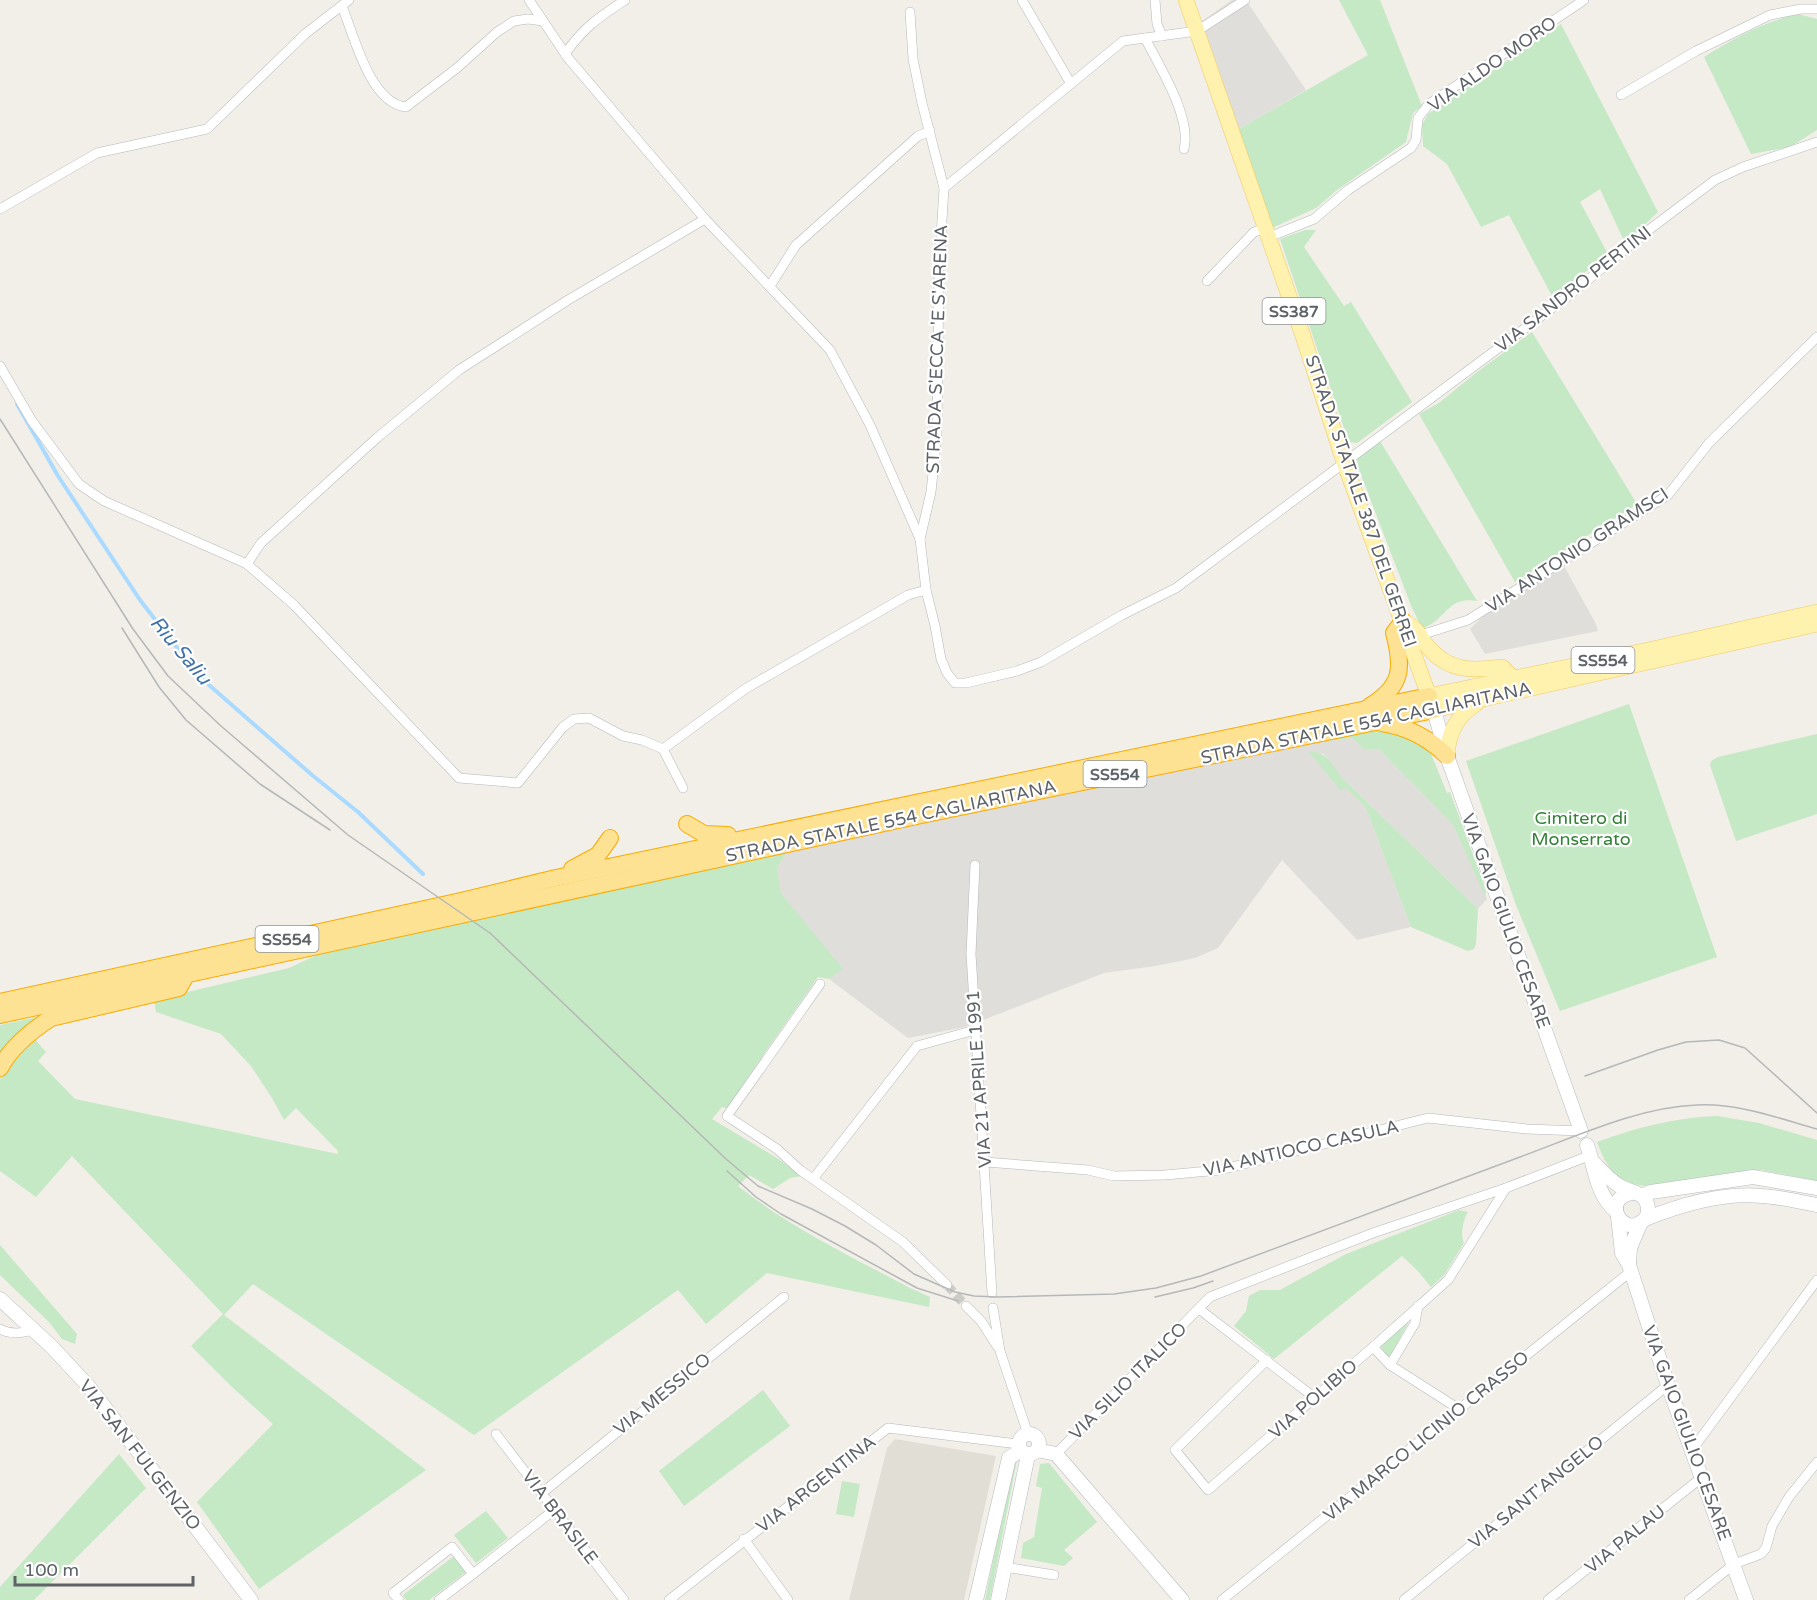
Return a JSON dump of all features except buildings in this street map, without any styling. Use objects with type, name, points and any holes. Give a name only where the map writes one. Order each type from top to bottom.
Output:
[{"type":"highway","points":[[1361,709],[1377,701],[1395,682],[1401,665],[1394,633],[1403,621]]},
{"type":"highway","name":"STRADA STATALE 554 CAGLIARITANA","points":[[466,907],[556,878],[1361,709],[1432,703]]},
{"type":"highway","name":"STRADA STATALE 554 CAGLIARITANA","points":[[2,1004],[431,914],[1375,723],[1432,703]]},
{"type":"highway","points":[[1375,723],[1396,726],[1417,734],[1448,756]]},
{"type":"highway","points":[[687,824],[704,834],[753,837]]},
{"type":"highway","points":[[556,878],[598,855],[610,838]]},
{"type":"highway","name":"STRADA STATALE 554 CAGLIARITANA","points":[[2,1004],[186,975],[431,914]]},
{"type":"highway","points":[[0,1068],[6,1056],[51,1018],[179,988],[186,975]]},
{"type":"main road","name":"STRADA STATALE 387 DEL GERREI","points":[[1186,0],[1344,462],[1432,703]]},
{"type":"main road","name":"STRADA STATALE 554 CAGLIARITANA","points":[[1432,703],[1513,678],[1817,612]]},
{"type":"main road","points":[[1403,621],[1418,629],[1430,649],[1450,664],[1465,670],[1502,667],[1513,678]]},
{"type":"main road","name":"STRADA STATALE 554 CAGLIARITANA","points":[[1432,703],[1489,698],[1817,624]]},
{"type":"main road","points":[[1448,756],[1451,731],[1460,717],[1473,705],[1489,698]]},
{"type":"street","points":[[530,0],[565,54],[705,219],[830,350],[870,425],[920,539]]},
{"type":"street","points":[[565,54],[594,20],[625,0]]},
{"type":"street","points":[[1022,0],[1071,84]]},
{"type":"street","points":[[1155,0],[1157,24],[1162,36]]},
{"type":"street","points":[[944,188],[1122,41],[1197,31],[1245,0]]},
{"type":"street","name":"VIA ALDO MORO","points":[[1206,281],[1254,232],[1267,232],[1314,219],[1348,190],[1411,148],[1416,140],[1418,118],[1429,104],[1584,0]]},
{"type":"street","points":[[0,208],[97,153],[207,129],[305,34],[345,3],[371,78],[386,99],[396,106],[406,107],[458,68],[497,32],[514,21],[528,19],[543,21]]},
{"type":"street","points":[[1621,95],[1696,51],[1770,15],[1801,9],[1817,9]]},
{"type":"street","name":"STRADA S'ECCA 'E S'ARENA","points":[[910,12],[913,59],[944,188],[939,269],[937,434],[932,492],[920,539],[926,590],[941,659],[947,673],[955,683]]},
{"type":"street","points":[[1145,38],[1182,119],[1186,140],[1184,149]]},
{"type":"street","points":[[770,286],[796,245],[918,136],[930,131]]},
{"type":"street","name":"VIA SANDRO PERTINI","points":[[955,683],[966,683],[1017,671],[1041,662],[1122,615],[1176,588],[1567,297],[1650,229],[1715,180],[1743,167],[1817,142]]},
{"type":"street","points":[[247,564],[261,543],[378,437],[459,370],[568,300],[705,219]]},
{"type":"street","name":"VIA ANTONIO GRAMSCI","points":[[1421,635],[1468,620],[1668,495],[1709,443],[1817,337]]},
{"type":"street","points":[[0,366],[32,420],[79,484],[104,501],[247,564],[294,604],[459,778],[518,783],[563,727],[574,719],[589,718],[623,736],[642,740],[663,749],[683,788]]},
{"type":"street","points":[[663,749],[744,689],[908,595],[926,590]]},
{"type":"street","name":"VIA GAIO GIULIO CESARE","points":[[1432,703],[1448,756],[1581,1131]]},
{"type":"street","name":"VIA 21 APRILE 1991","points":[[975,865],[971,954],[992,1293]]},
{"type":"street","points":[[820,984],[727,1116],[777,1149],[800,1170],[903,1242],[947,1285]]},
{"type":"street","points":[[813,1179],[917,1046],[975,1030]]},
{"type":"street","name":"VIA ANTIOCO CASULA","points":[[985,1162],[1088,1170],[1114,1176],[1165,1175],[1220,1170],[1428,1118],[1527,1129],[1581,1131]]},
{"type":"street","points":[[1199,1309],[1210,1297],[1373,1233],[1506,1188],[1590,1154],[1616,1185],[1637,1194],[1648,1204],[1648,1209],[1630,1248],[1630,1269]]},
{"type":"street","name":"VIA GAIO GIULIO CESARE","points":[[1590,1154],[1595,1177],[1608,1205],[1617,1214],[1622,1253],[1630,1269],[1668,1385],[1746,1600]]},
{"type":"street","points":[[1817,1188],[1753,1177],[1622,1196],[1616,1206],[1621,1221],[1631,1225],[1688,1204],[1746,1196],[1761,1196],[1817,1205]]},
{"type":"street","name":"VIA POLIBIO","points":[[1267,1360],[1175,1450],[1208,1490],[1448,1280],[1506,1188]]},
{"type":"street","name":"VIA MARCO LICINIO CRASSO","points":[[1222,1600],[1630,1269]]},
{"type":"street","points":[[1692,1450],[1817,1280]]},
{"type":"street","name":"VIA MESSICO","points":[[542,1493],[784,1297]]},
{"type":"street","name":"VIA SAN FULGENZIO","points":[[0,1299],[90,1388],[251,1600]]},
{"type":"street","points":[[966,1306],[981,1321],[999,1351]]},
{"type":"street","points":[[1390,1365],[1415,1323],[1418,1306]]},
{"type":"street","points":[[993,1308],[999,1351],[1026,1447],[998,1600]]},
{"type":"street","name":"VIA SILIO ITALICO","points":[[1056,1454],[1199,1309],[1315,1398]]},
{"type":"street","points":[[0,1329],[20,1333],[30,1328]]},
{"type":"street","points":[[1373,1347],[1390,1365],[1459,1409]]},
{"type":"street","name":"VIA SANT'ANGELO","points":[[1404,1600],[1668,1385]]},
{"type":"street","name":"VIA ARGENTINA","points":[[669,1600],[888,1428],[1026,1447]]},
{"type":"street","name":"VIA BRASILE","points":[[496,1434],[624,1600]]},
{"type":"street","points":[[976,1600],[1009,1458],[1026,1447],[1056,1454],[1182,1600]]},
{"type":"street","points":[[1689,1600],[1734,1564],[1761,1554],[1766,1548],[1772,1526],[1783,1507],[1817,1462]]},
{"type":"street","name":"VIA PALAU","points":[[1548,1600],[1701,1478]]},
{"type":"street","points":[[439,1600],[554,1510]]},
{"type":"street","points":[[744,1539],[788,1600]]},
{"type":"street","points":[[399,1600],[393,1593],[452,1547],[473,1574]]},
{"type":"street","points":[[1005,1567],[1054,1575]]},
{"type":"shaded area","points":[[1232,0],[1246,0],[1306,90],[1239,129],[1201,22]]},
{"type":"shaded area","points":[[1564,566],[1598,631],[1485,654],[1470,629],[1485,614]]},
{"type":"shaded area","points":[[1352,738],[1364,749],[1379,749],[1453,825],[1487,899],[1478,909],[1342,778],[1324,754],[1310,752],[1341,790],[1345,786],[1366,808],[1411,927],[1357,940],[1282,860],[1218,948],[1195,958],[1104,973],[965,1027],[908,1038],[829,979],[842,969],[781,893],[779,886],[777,869],[787,851],[1302,744]]},
{"type":"shaded area","points":[[895,1439],[996,1456],[964,1600],[849,1600],[887,1448]]},
{"type":"green space","points":[[1339,0],[1380,0],[1422,106],[1413,113],[1406,142],[1337,190],[1316,208],[1272,228],[1239,129],[1368,55]]},
{"type":"green space","points":[[1798,14],[1817,19],[1817,130],[1790,147],[1751,154],[1704,57],[1749,31]]},
{"type":"green space","points":[[1561,24],[1658,212],[1625,243],[1600,189],[1580,202],[1608,254],[1553,298],[1509,215],[1481,227],[1447,164],[1423,146],[1422,125],[1428,114]]},
{"type":"green space","points":[[1305,230],[1316,230],[1304,247],[1344,306],[1351,302],[1412,402],[1357,443],[1349,442],[1280,239]]},
{"type":"green space","points":[[1532,332],[1637,504],[1515,582],[1419,414],[1439,403]]},
{"type":"green space","points":[[1380,441],[1477,601],[1467,600],[1452,605],[1430,625],[1422,628],[1412,608],[1358,467],[1357,458]]},
{"type":"green space","name":"Cimitero di Monserrato","points":[[1629,704],[1717,957],[1560,1011],[1516,905],[1466,761]]},
{"type":"green space","points":[[1373,728],[1416,739],[1431,754],[1447,793],[1450,792],[1486,890],[1485,896],[1453,825],[1379,749],[1364,749],[1352,738],[1302,744]]},
{"type":"green space","points":[[1817,734],[1817,814],[1736,841],[1710,765],[1711,761],[1718,757]]},
{"type":"green space","points":[[1309,752],[1325,756],[1342,778],[1478,909],[1474,949],[1468,951],[1411,927],[1366,808],[1345,787],[1341,791]]},
{"type":"green space","points":[[787,851],[777,869],[781,893],[843,969],[829,979],[818,977],[730,1105],[726,1108],[722,1107],[712,1119],[777,1158],[802,1176],[790,1178],[773,1189],[749,1175],[738,1186],[778,1215],[821,1241],[930,1297],[929,1307],[767,1273],[706,1324],[678,1290],[474,1435],[253,1284],[224,1315],[426,1470],[259,1589],[197,1502],[273,1424],[191,1346],[223,1314],[72,1156],[36,1197],[0,1171],[0,1079],[7,1066],[33,1037],[46,1052],[38,1061],[75,1099],[338,1154],[338,1151],[296,1108],[284,1120],[251,1066],[221,1034],[156,1012],[154,1000],[289,968],[323,952]]},
{"type":"green space","points":[[41,1018],[19,1033],[0,1053],[0,1025]]},
{"type":"green space","points":[[1717,1116],[1759,1123],[1817,1140],[1817,1181],[1761,1170],[1644,1186],[1626,1181],[1613,1172],[1604,1159],[1597,1142],[1656,1124]]},
{"type":"green space","points":[[1459,1210],[1468,1212],[1463,1228],[1464,1243],[1444,1275],[1431,1287],[1402,1256],[1274,1359],[1234,1326],[1246,1311],[1249,1296],[1260,1290],[1280,1290],[1346,1254]]},
{"type":"green space","points":[[0,1245],[77,1334],[75,1344],[62,1339],[49,1322],[0,1275]]},
{"type":"green space","points":[[1407,1321],[1408,1323],[1389,1358],[1380,1346]]},
{"type":"green space","points":[[763,1390],[790,1426],[684,1506],[659,1471]]},
{"type":"green space","points":[[119,1454],[146,1488],[34,1600],[0,1600],[0,1587]]},
{"type":"green space","points":[[1014,1459],[1017,1460],[990,1600],[985,1600]]},
{"type":"green space","points":[[1049,1463],[1097,1522],[1064,1550],[1073,1558],[1064,1566],[1021,1558],[1023,1543],[1034,1537],[1042,1488],[1036,1486],[1040,1464]]},
{"type":"green space","points":[[842,1481],[860,1484],[854,1517],[836,1514]]},
{"type":"green space","points":[[486,1511],[508,1538],[476,1563],[454,1535]]},
{"type":"green space","points":[[454,1556],[466,1572],[429,1600],[406,1600],[403,1595]]},
{"type":"waterway","name":"Riu Saliu","points":[[17,404],[58,476],[140,600],[181,653],[209,685],[358,812],[423,874]]},
{"type":"tunnel","points":[[947,1285],[966,1306]]},
{"type":"tram line","points":[[0,419],[133,629],[168,676],[221,726],[348,835],[490,933],[726,1159],[758,1186],[845,1226],[876,1245],[914,1274],[955,1292],[997,1297],[1114,1294],[1156,1288],[1201,1276],[1585,1132],[1652,1111],[1697,1105],[1728,1106],[1817,1129]]},
{"type":"tram line","points":[[122,628],[159,687],[186,720],[260,784],[330,830]]},
{"type":"tram line","points":[[1585,1076],[1686,1042],[1719,1040],[1745,1048],[1817,1113]]},
{"type":"tram line","points":[[727,1171],[756,1197],[781,1214],[917,1288],[958,1301]]},
{"type":"tram line","points":[[1155,1297],[1213,1281]]}]
